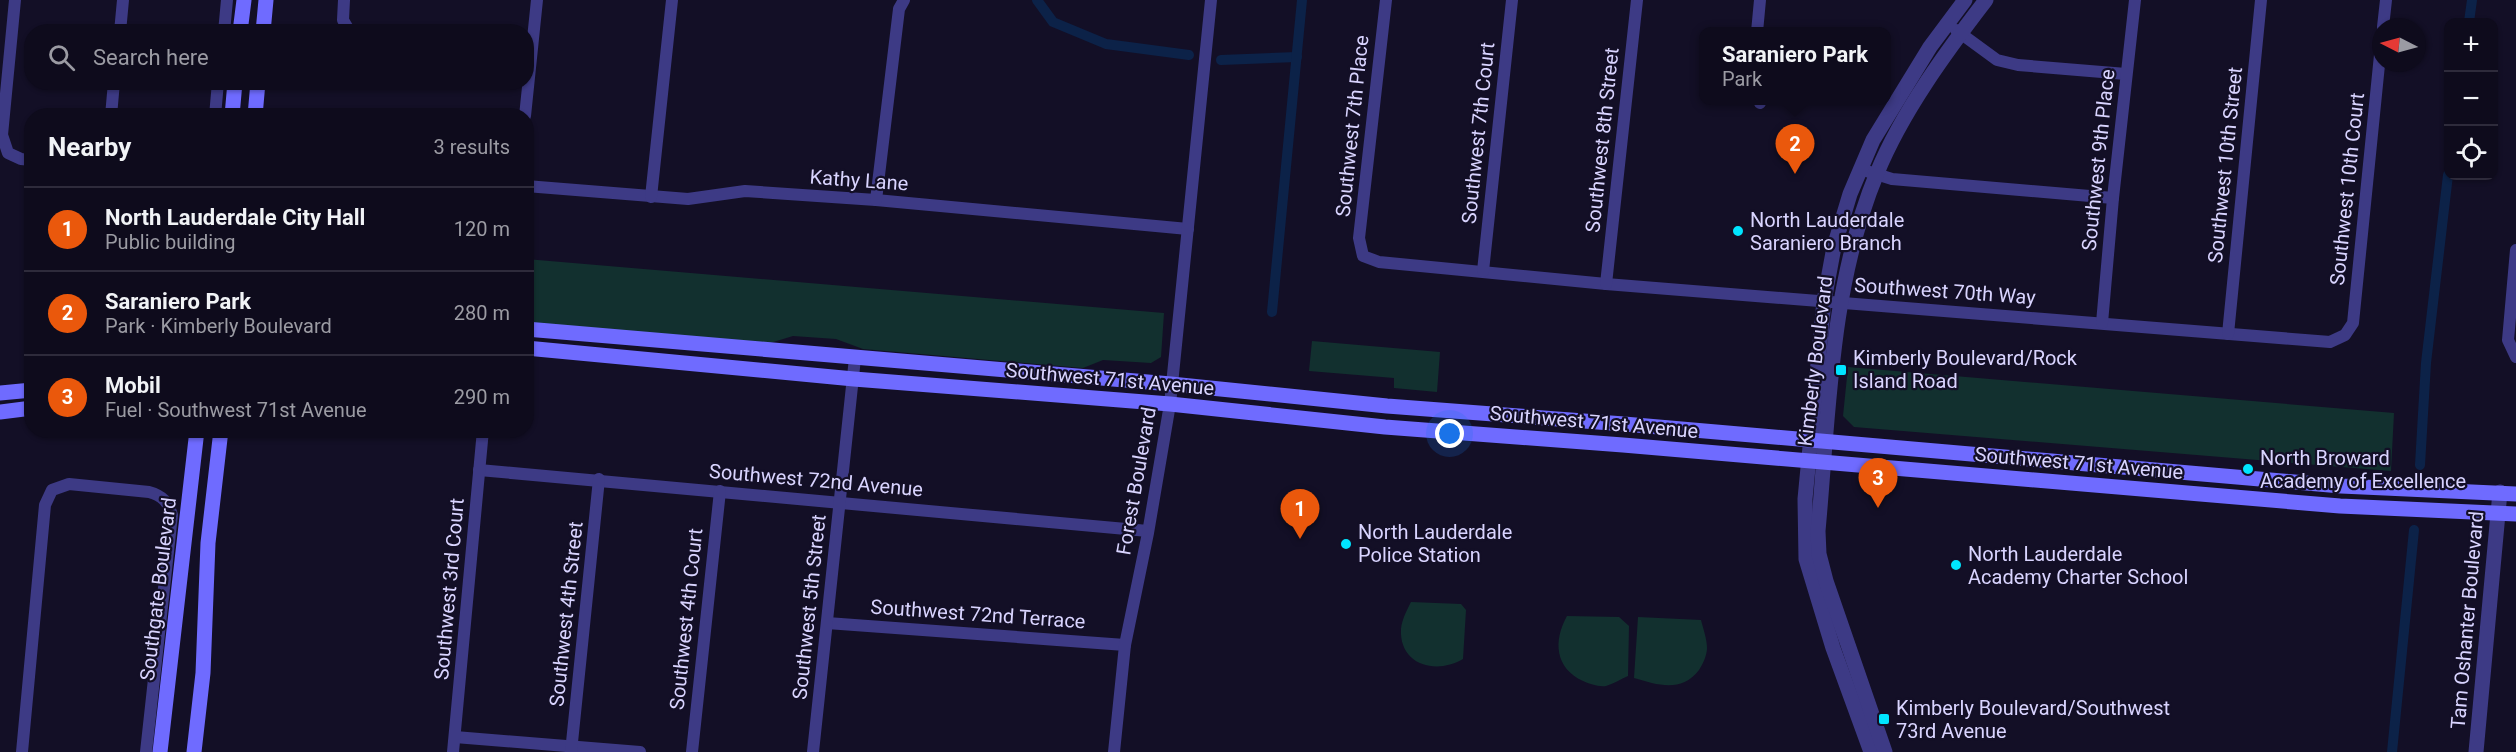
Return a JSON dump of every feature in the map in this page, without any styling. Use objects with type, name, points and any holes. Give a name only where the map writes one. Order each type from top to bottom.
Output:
[{"type":"main road","points":[[241,24],[244,0]]},
{"type":"main road","points":[[264,24],[266,0]]},
{"type":"main road","points":[[233,108],[234,90]]},
{"type":"main road","points":[[256,108],[257,90]]},
{"type":"main road","name":"Southwest 71st Avenue","points":[[534,330],[1172,384],[1387,406],[2341,486],[2516,494]]},
{"type":"main road","name":"Southwest 71st Avenue","points":[[534,349],[854,379],[1170,404],[1385,427],[1616,444],[2340,506],[2516,514]]},
{"type":"main road","points":[[0,393],[24,391]]},
{"type":"main road","points":[[0,412],[24,409]]},
{"type":"main road","name":"Southgate Boulevard","points":[[160,752],[196,438]]},
{"type":"main road","points":[[194,752],[203,673],[209,534],[219,438]]},
{"type":"street","points":[[15,0],[2,135],[8,153],[24,159]]},
{"type":"street","points":[[121,24],[123,0]]},
{"type":"street","points":[[225,24],[227,0]]},
{"type":"street","points":[[344,0],[343,20],[346,24]]},
{"type":"street","points":[[534,24],[537,0]]},
{"type":"street","points":[[651,197],[672,0]]},
{"type":"street","points":[[876,200],[899,9],[904,0]]},
{"type":"street","name":"Forest Boulevard","points":[[1114,752],[1125,645],[1170,404],[1211,0]]},
{"type":"street","name":"Southwest 7th Place","points":[[1363,256],[1359,238],[1386,0]]},
{"type":"street","name":"Southwest 7th Court","points":[[1483,271],[1512,0]]},
{"type":"street","name":"Southwest 8th Street","points":[[1606,284],[1637,0]]},
{"type":"street","points":[[1757,27],[1760,0]]},
{"type":"street","name":"Kimberly Boulevard","points":[[1871,752],[1833,648],[1806,559],[1805,499],[1824,301],[1834,247],[1860,169],[1873,140],[1901,93],[1965,0]]},
{"type":"street","name":"Kimberly Boulevard","points":[[1885,752],[1836,611],[1819,554],[1818,531],[1840,303],[1862,213],[1876,174],[1915,102],[1960,33],[1986,0]]},
{"type":"street","name":"Southwest 9th Place","points":[[2102,323],[2135,0]]},
{"type":"street","name":"Southwest 10th Street","points":[[2228,334],[2261,0]]},
{"type":"street","points":[[2384,18],[2386,0]]},
{"type":"street","points":[[1948,23],[1997,60],[2018,65],[2126,74]]},
{"type":"street","name":"Southwest 10th Court","points":[[2345,335],[2353,323],[2378,72]]},
{"type":"street","points":[[112,108],[113,90]]},
{"type":"street","points":[[216,108],[217,90]]},
{"type":"street","points":[[526,108],[527,90]]},
{"type":"street","points":[[1860,169],[1892,179],[2113,198]]},
{"type":"street","name":"Kathy Lane","points":[[534,187],[688,199],[745,191],[876,200],[1188,229]]},
{"type":"street","points":[[2515,356],[2508,340],[2516,250]]},
{"type":"street","name":"Southwest 70th Way","points":[[1363,256],[1379,262],[1606,284],[1840,303],[2330,342],[2345,335]]},
{"type":"street","name":"Southwest 5th Street","points":[[813,752],[855,358]]},
{"type":"street","name":"Southwest 3rd Court","points":[[453,752],[482,438]]},
{"type":"street","name":"Southwest 72nd Avenue","points":[[479,470],[599,479],[1148,531]]},
{"type":"street","name":"Southwest 4th Street","points":[[571,749],[599,479]]},
{"type":"street","points":[[22,752],[45,505],[52,490],[69,484],[149,492],[161,496],[170,507],[172,515],[146,752]]},
{"type":"street","name":"Southwest 4th Court","points":[[692,752],[720,491]]},
{"type":"street","name":"Tam Oshanter Boulevard","points":[[2476,752],[2500,492]]},
{"type":"street","name":"Southwest 72nd Terrace","points":[[827,623],[1125,645]]},
{"type":"street","points":[[455,737],[571,749],[640,752]]},
{"type":"green space","points":[[534,260],[1164,313],[1161,357],[1151,363],[1103,360],[1083,368],[863,349],[836,339],[793,336],[770,343],[534,325]]},
{"type":"green space","points":[[1312,341],[1440,352],[1437,392],[1394,388],[1394,378],[1309,371]]},
{"type":"green space","points":[[1848,367],[2394,413],[2391,471],[1854,427],[1843,416]]},
{"type":"green space","points":[[1411,602],[1461,604],[1466,610],[1463,659],[1453,664],[1431,666],[1413,659],[1406,651],[1402,641],[1401,629]]},
{"type":"green space","points":[[1567,616],[1619,617],[1629,626],[1628,676],[1609,685],[1600,686],[1574,676],[1567,669],[1559,653],[1560,635]]},
{"type":"green space","points":[[1638,617],[1701,620],[1707,651],[1699,670],[1685,682],[1669,685],[1634,678]]},
{"type":"waterway","points":[[1037,0],[1053,22],[1106,44],[1189,55]]},
{"type":"waterway","points":[[1272,312],[1302,0]]},
{"type":"waterway","points":[[2470,18],[2472,0]]},
{"type":"waterway","points":[[1221,60],[1297,57]]},
{"type":"waterway","points":[[2420,465],[2426,363],[2447,180]]},
{"type":"waterway","points":[[2392,752],[2414,530]]},
{"type":"place","name":"Saraniero Park","points":[[1795,174]]},
{"type":"place","name":"North Lauderdale Saraniero Branch","points":[[1738,231]]},
{"type":"place","name":"Kimberly Boulevard/Rock Island Road","points":[[1841,370]]},
{"type":"place","name":"North Broward Academy of Excellence","points":[[2248,469]]},
{"type":"place","name":"Mobil","points":[[1878,508]]},
{"type":"place","name":"North Lauderdale City Hall","points":[[1300,539]]},
{"type":"place","name":"North Lauderdale Police Station","points":[[1346,544]]},
{"type":"place","name":"North Lauderdale Academy Charter School","points":[[1956,565]]},
{"type":"place","name":"Kimberly Boulevard/Southwest 73rd Avenue","points":[[1884,719]]}]
